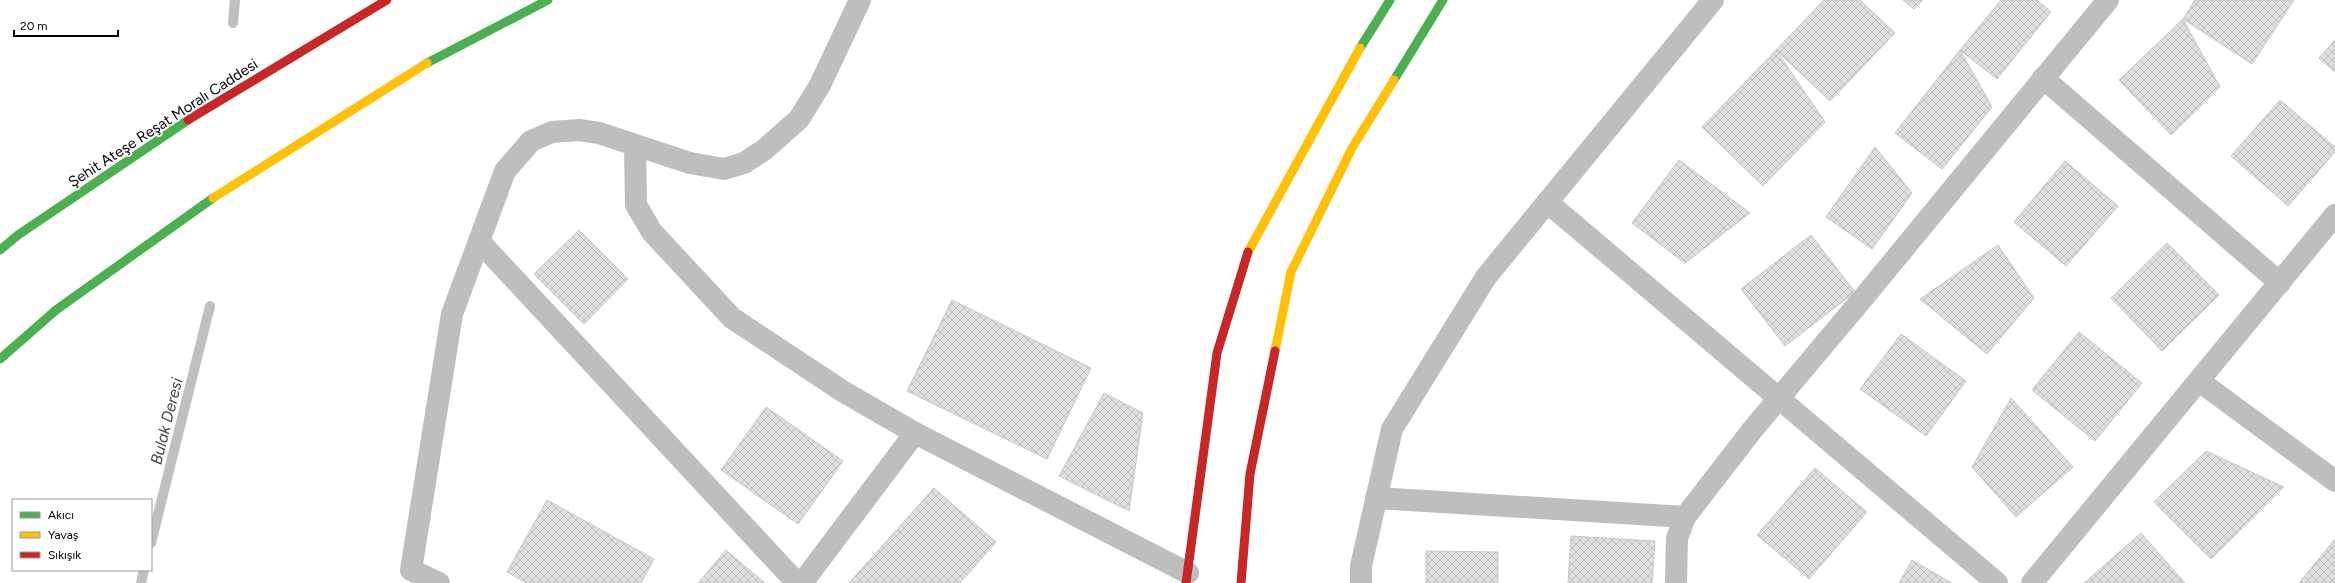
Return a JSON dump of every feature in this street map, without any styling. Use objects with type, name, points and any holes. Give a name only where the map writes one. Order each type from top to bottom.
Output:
[{"type":"street","name":"Şehit Ateşe Reşat Moralı Caddesi","points":[[0,250],[18,235],[204,109],[387,0]]},
{"type":"street","points":[[0,359],[56,310],[194,210],[436,57],[548,0]]},
{"type":"street","points":[[439,583],[411,577],[452,314],[505,171],[531,141],[552,132],[579,130],[599,133],[690,164],[724,169],[744,163],[764,150],[799,119],[820,85],[860,0]]},
{"type":"street","points":[[635,146],[636,205],[652,232],[732,318],[844,392],[915,433],[1187,578],[1217,353],[1246,254],[1347,68],[1390,0]]},
{"type":"street","points":[[1241,583],[1250,474],[1290,272],[1352,148],[1443,0]]},
{"type":"street","points":[[1361,583],[1361,566],[1392,429],[1486,277],[1713,0]]},
{"type":"street","points":[[1676,583],[1677,538],[1685,517],[1779,397],[2108,0]]},
{"type":"street","points":[[2044,78],[2280,283]]},
{"type":"street","points":[[1548,202],[1997,583]]},
{"type":"street","points":[[2032,583],[2335,215]]},
{"type":"street","points":[[479,241],[797,583]]},
{"type":"street","points":[[2199,381],[2335,481]]},
{"type":"street","points":[[802,583],[915,433]]},
{"type":"street","points":[[1376,498],[1685,517]]},
{"type":"building","points":[[1824,0],[1860,0],[1895,33],[1830,101],[1776,50]]},
{"type":"building","points":[[1903,0],[1923,0],[1914,9]]},
{"type":"building","points":[[2001,0],[2037,0],[2051,12],[1997,79],[1960,50]]},
{"type":"building","points":[[2195,0],[2294,0],[2252,64],[2183,19]]},
{"type":"building","points":[[2183,19],[2220,87],[2171,135],[2119,80]]},
{"type":"building","points":[[2335,40],[2335,72],[2319,58]]},
{"type":"building","points":[[1776,50],[1825,122],[1763,186],[1702,127]]},
{"type":"building","points":[[1960,50],[1992,107],[1942,169],[1895,133]]},
{"type":"building","points":[[2280,100],[2335,147],[2335,152],[2288,206],[2231,156]]},
{"type":"building","points":[[1875,147],[1912,193],[1872,249],[1826,217]]},
{"type":"building","points":[[1679,160],[1750,213],[1685,263],[1632,223]]},
{"type":"building","points":[[2065,161],[2118,206],[2066,266],[2014,222]]},
{"type":"building","points":[[579,230],[628,279],[584,324],[534,274]]},
{"type":"building","points":[[1811,235],[1855,292],[1785,346],[1741,289]]},
{"type":"building","points":[[2167,243],[2219,295],[2162,351],[2111,298]]},
{"type":"building","points":[[1998,245],[2034,298],[1987,354],[1920,299]]},
{"type":"building","points":[[952,300],[1091,368],[1047,459],[907,391]]},
{"type":"building","points":[[2079,332],[2142,383],[2095,441],[2032,390]]},
{"type":"building","points":[[1901,334],[1966,381],[1926,436],[1860,389]]},
{"type":"building","points":[[1104,393],[1143,413],[1129,511],[1059,476]]},
{"type":"building","points":[[2011,398],[2073,467],[2016,517],[1972,467]]},
{"type":"building","points":[[766,407],[843,461],[798,524],[721,470]]},
{"type":"building","points":[[2206,451],[2284,487],[2211,559],[2154,502]]},
{"type":"building","points":[[1815,468],[1867,512],[1809,579],[1757,535]]},
{"type":"building","points":[[934,488],[996,542],[960,583],[849,583]]},
{"type":"building","points":[[547,500],[654,559],[641,583],[526,583],[507,572]]},
{"type":"building","points":[[2141,533],[2185,583],[2084,583]]},
{"type":"building","points":[[1571,536],[1655,541],[1652,583],[1568,583]]},
{"type":"building","points":[[2335,539],[2335,583],[2299,583]]},
{"type":"building","points":[[726,550],[765,583],[698,583]]},
{"type":"building","points":[[1426,551],[1498,552],[1498,583],[1426,583]]},
{"type":"building","points":[[1912,560],[1952,583],[1899,583]]},
{"type":"waterway","name":"Bulak Deresi","points":[[233,23],[235,0]]},
{"type":"waterway","name":"Bulak Deresi","points":[[152,539],[210,306]]},
{"type":"waterway","name":"Bulak Deresi","points":[[141,583],[144,571]]},
{"type":"traffic: fast","points":[[427,63],[548,0]]},
{"type":"traffic: fast","points":[[1360,48],[1390,0]]},
{"type":"traffic: fast","points":[[1394,80],[1443,0]]},
{"type":"traffic: fast","points":[[0,250],[18,235],[188,120]]},
{"type":"traffic: fast","points":[[0,359],[56,310],[213,198]]},
{"type":"traffic: slow","points":[[1248,252],[1360,48]]},
{"type":"traffic: slow","points":[[213,198],[427,63]]},
{"type":"traffic: slow","points":[[1275,351],[1291,272],[1352,148],[1394,80]]},
{"type":"traffic: jam","points":[[188,120],[387,0]]},
{"type":"traffic: jam","points":[[1186,583],[1217,353],[1248,252]]},
{"type":"traffic: jam","points":[[1241,583],[1250,474],[1275,351]]}]
